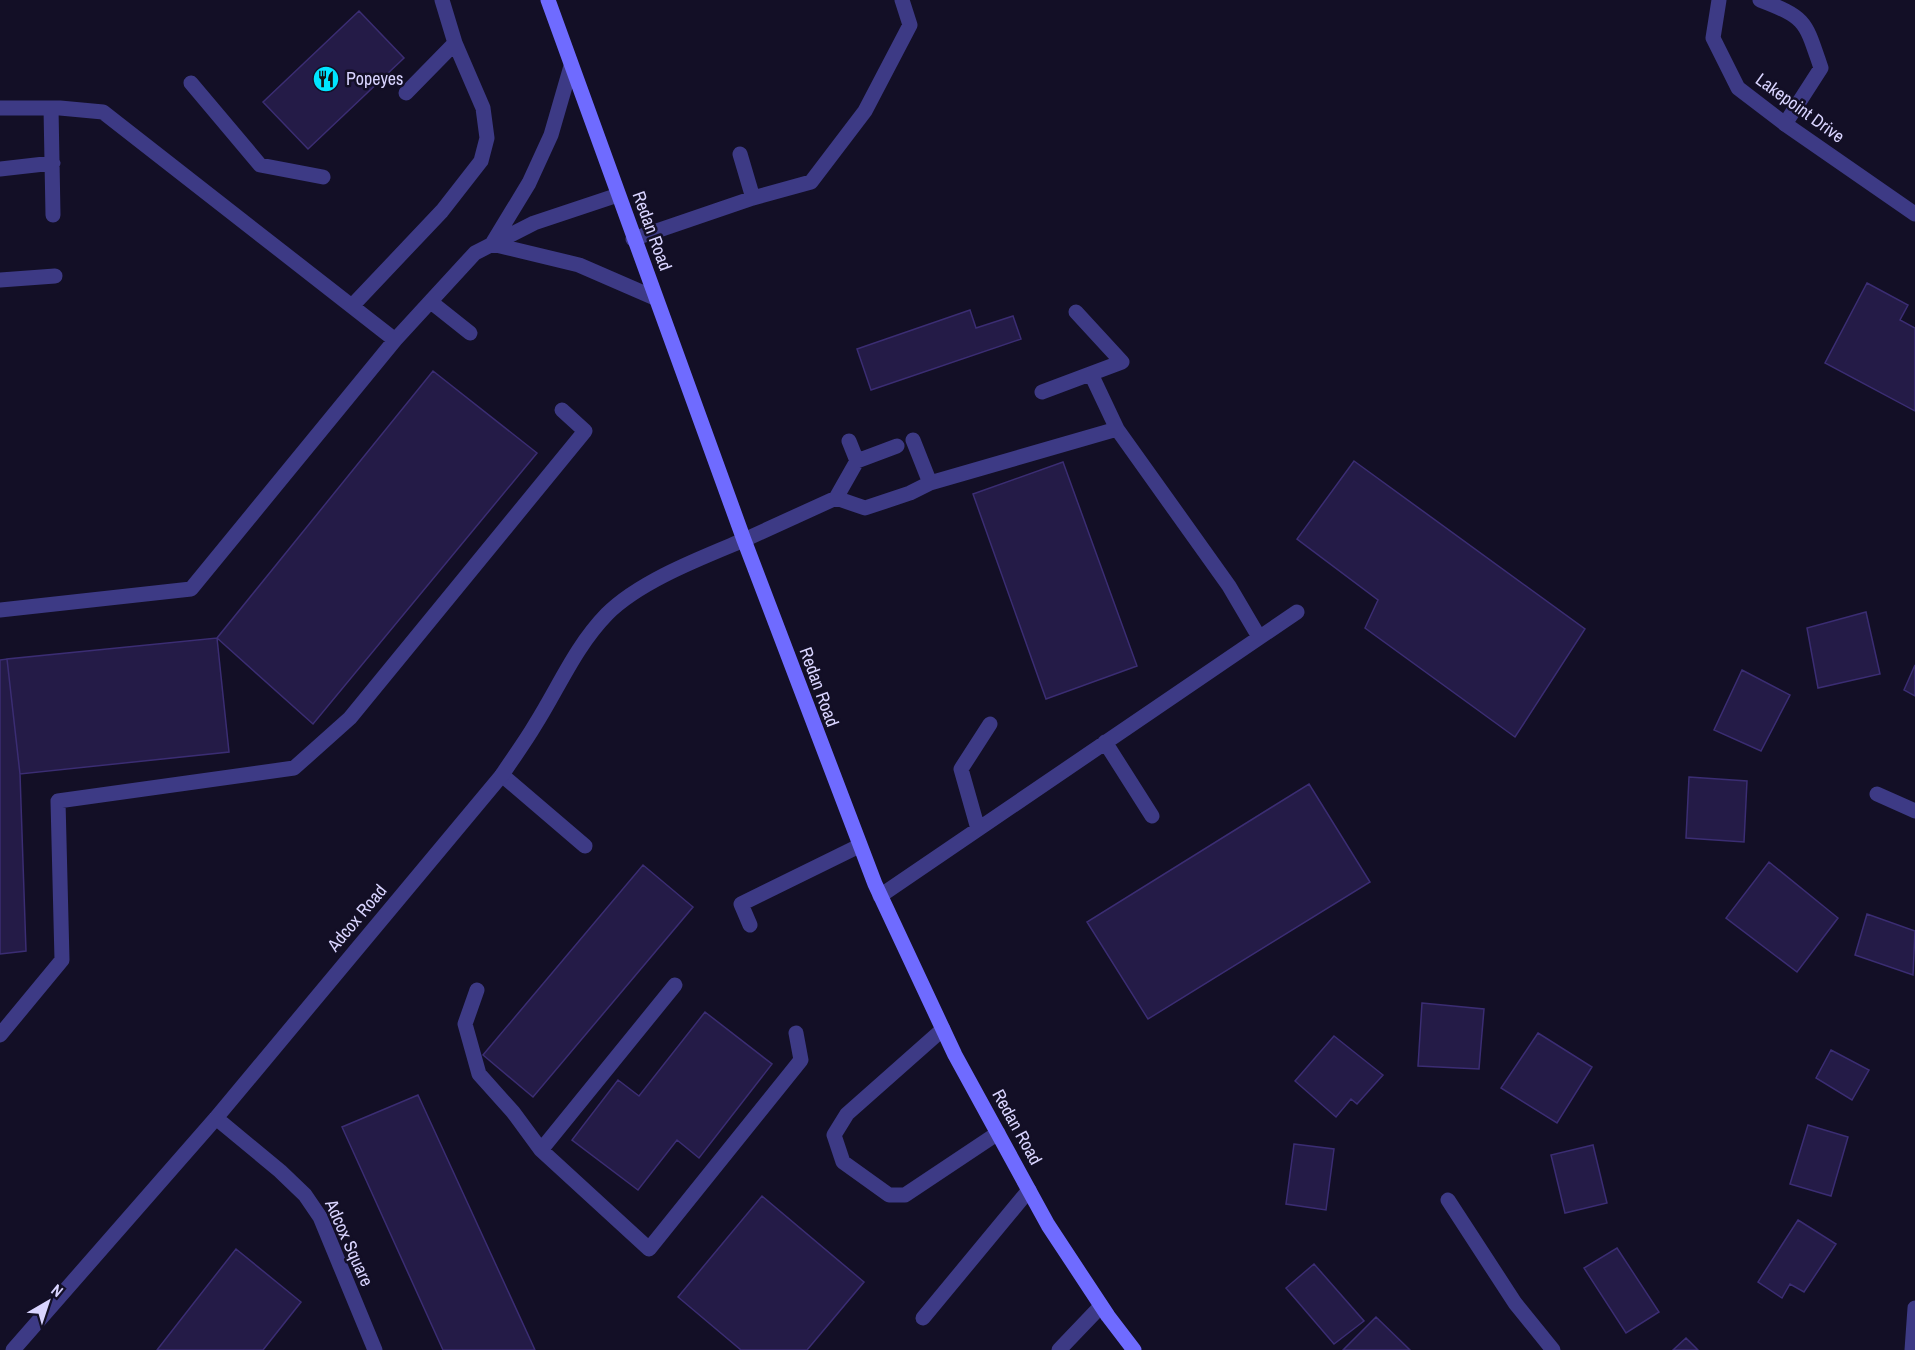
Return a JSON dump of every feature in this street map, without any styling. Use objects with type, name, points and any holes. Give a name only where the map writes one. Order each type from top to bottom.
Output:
[{"type":"main road","name":"Redan Road","points":[[548,0],[570,66],[744,540],[880,896],[943,1029],[1048,1225],[1101,1306],[1134,1350]]},
{"type":"street","points":[[352,306],[442,211],[481,161],[487,138],[483,108],[455,43],[442,0]]},
{"type":"street","points":[[633,239],[753,198],[811,182],[865,111],[910,25],[902,0]]},
{"type":"street","name":"Lakepoint Drive","points":[[1719,0],[1713,38],[1738,87],[1785,124],[1915,214]]},
{"type":"street","points":[[1760,0],[1785,10],[1806,24],[1821,68],[1785,124]]},
{"type":"street","points":[[406,93],[455,43]]},
{"type":"street","points":[[492,244],[529,183],[551,135],[570,66]]},
{"type":"street","points":[[191,83],[260,165],[322,177]]},
{"type":"street","points":[[0,108],[51,108],[103,112],[395,340]]},
{"type":"street","points":[[51,108],[53,215]]},
{"type":"street","points":[[740,154],[753,198]]},
{"type":"street","points":[[0,169],[52,163]]},
{"type":"street","points":[[0,609],[191,589],[395,340],[475,253],[534,223],[618,195]]},
{"type":"street","points":[[492,244],[543,254],[587,267],[655,298]]},
{"type":"street","points":[[0,280],[55,276]]},
{"type":"street","points":[[431,302],[470,333]]},
{"type":"street","points":[[1042,392],[1122,362],[1076,312]]},
{"type":"street","points":[[1090,374],[1117,429],[1229,586],[1259,637]]},
{"type":"street","points":[[0,1035],[62,960],[58,801],[294,768],[350,718],[585,431],[562,410]]},
{"type":"street","points":[[897,446],[857,461],[836,498],[865,508],[910,494],[930,483],[1117,429]]},
{"type":"street","points":[[913,440],[930,483]]},
{"type":"street","points":[[849,441],[857,461]]},
{"type":"street","name":"Adcox Road","points":[[13,1350],[216,1118],[502,775],[535,726],[576,650],[608,612],[647,586],[686,565],[836,498]]},
{"type":"street","points":[[880,896],[1297,612]]},
{"type":"street","points":[[978,829],[961,769],[990,724]]},
{"type":"street","points":[[1106,742],[1152,816]]},
{"type":"street","points":[[502,775],[585,846]]},
{"type":"street","points":[[1877,794],[1915,811]]},
{"type":"street","points":[[750,925],[741,904],[859,846]]},
{"type":"street","points":[[541,1150],[675,985]]},
{"type":"street","points":[[477,990],[465,1024],[479,1074],[513,1112],[541,1150],[650,1249],[801,1060],[795,1033]]},
{"type":"street","points":[[943,1029],[847,1114],[834,1135],[843,1162],[889,1195],[905,1195],[998,1133]]},
{"type":"street","name":"Adcox Square","points":[[216,1118],[305,1195],[320,1217],[375,1350]]},
{"type":"street","points":[[923,1318],[1029,1190]]},
{"type":"street","points":[[1448,1200],[1515,1303],[1553,1350]]},
{"type":"street","points":[[1059,1350],[1101,1306]]},
{"type":"street","points":[[1912,1350],[1915,1308]]},
{"type":"building","points":[[359,11],[404,58],[308,149],[263,102]]},
{"type":"building","points":[[1867,283],[1908,305],[1900,320],[1915,328],[1915,411],[1825,363]]},
{"type":"building","points":[[970,310],[976,328],[1013,316],[1021,339],[871,390],[857,349]]},
{"type":"building","points":[[433,371],[537,453],[313,724],[217,638]]},
{"type":"building","points":[[1354,461],[1585,629],[1515,737],[1365,628],[1378,600],[1297,539]]},
{"type":"building","points":[[1063,462],[1137,666],[1046,699],[973,494]]},
{"type":"building","points":[[1866,612],[1880,674],[1818,688],[1807,628]]},
{"type":"building","points":[[217,638],[229,752],[20,774],[7,659]]},
{"type":"building","points":[[7,659],[20,774],[26,951],[0,954],[0,660]]},
{"type":"building","points":[[1915,665],[1915,696],[1904,690]]},
{"type":"building","points":[[1742,670],[1790,695],[1761,751],[1714,730]]},
{"type":"building","points":[[1689,777],[1747,781],[1744,842],[1686,838]]},
{"type":"building","points":[[1309,784],[1370,882],[1148,1019],[1087,922]]},
{"type":"building","points":[[1769,862],[1838,918],[1797,972],[1726,918]]},
{"type":"building","points":[[643,865],[693,907],[533,1097],[483,1055]]},
{"type":"building","points":[[1867,914],[1915,931],[1913,975],[1855,955]]},
{"type":"building","points":[[1422,1003],[1484,1009],[1479,1069],[1418,1066]]},
{"type":"building","points":[[705,1012],[772,1064],[699,1158],[677,1140],[638,1190],[572,1140],[618,1080],[639,1096]]},
{"type":"building","points":[[1538,1033],[1592,1067],[1557,1123],[1501,1088]]},
{"type":"building","points":[[1334,1036],[1383,1075],[1357,1104],[1351,1099],[1336,1117],[1295,1081]]},
{"type":"building","points":[[1831,1050],[1869,1070],[1852,1100],[1816,1078]]},
{"type":"building","points":[[418,1095],[535,1350],[443,1350],[342,1127]]},
{"type":"building","points":[[1808,1125],[1848,1137],[1831,1196],[1790,1184]]},
{"type":"building","points":[[1294,1144],[1334,1149],[1326,1210],[1286,1204]]},
{"type":"building","points":[[1593,1145],[1607,1203],[1565,1213],[1551,1155]]},
{"type":"building","points":[[762,1196],[864,1282],[807,1350],[741,1350],[678,1297]]},
{"type":"building","points":[[1798,1220],[1836,1244],[1804,1292],[1790,1284],[1782,1298],[1758,1282]]},
{"type":"building","points":[[1617,1248],[1659,1312],[1626,1333],[1584,1268]]},
{"type":"building","points":[[236,1249],[301,1302],[263,1350],[157,1350]]},
{"type":"building","points":[[1314,1264],[1364,1321],[1334,1344],[1286,1288]]},
{"type":"building","points":[[1376,1317],[1410,1350],[1343,1350]]},
{"type":"building","points":[[1686,1338],[1698,1350],[1673,1350]]},
{"type":"place","name":"Popeyes","points":[[326,79]]}]
